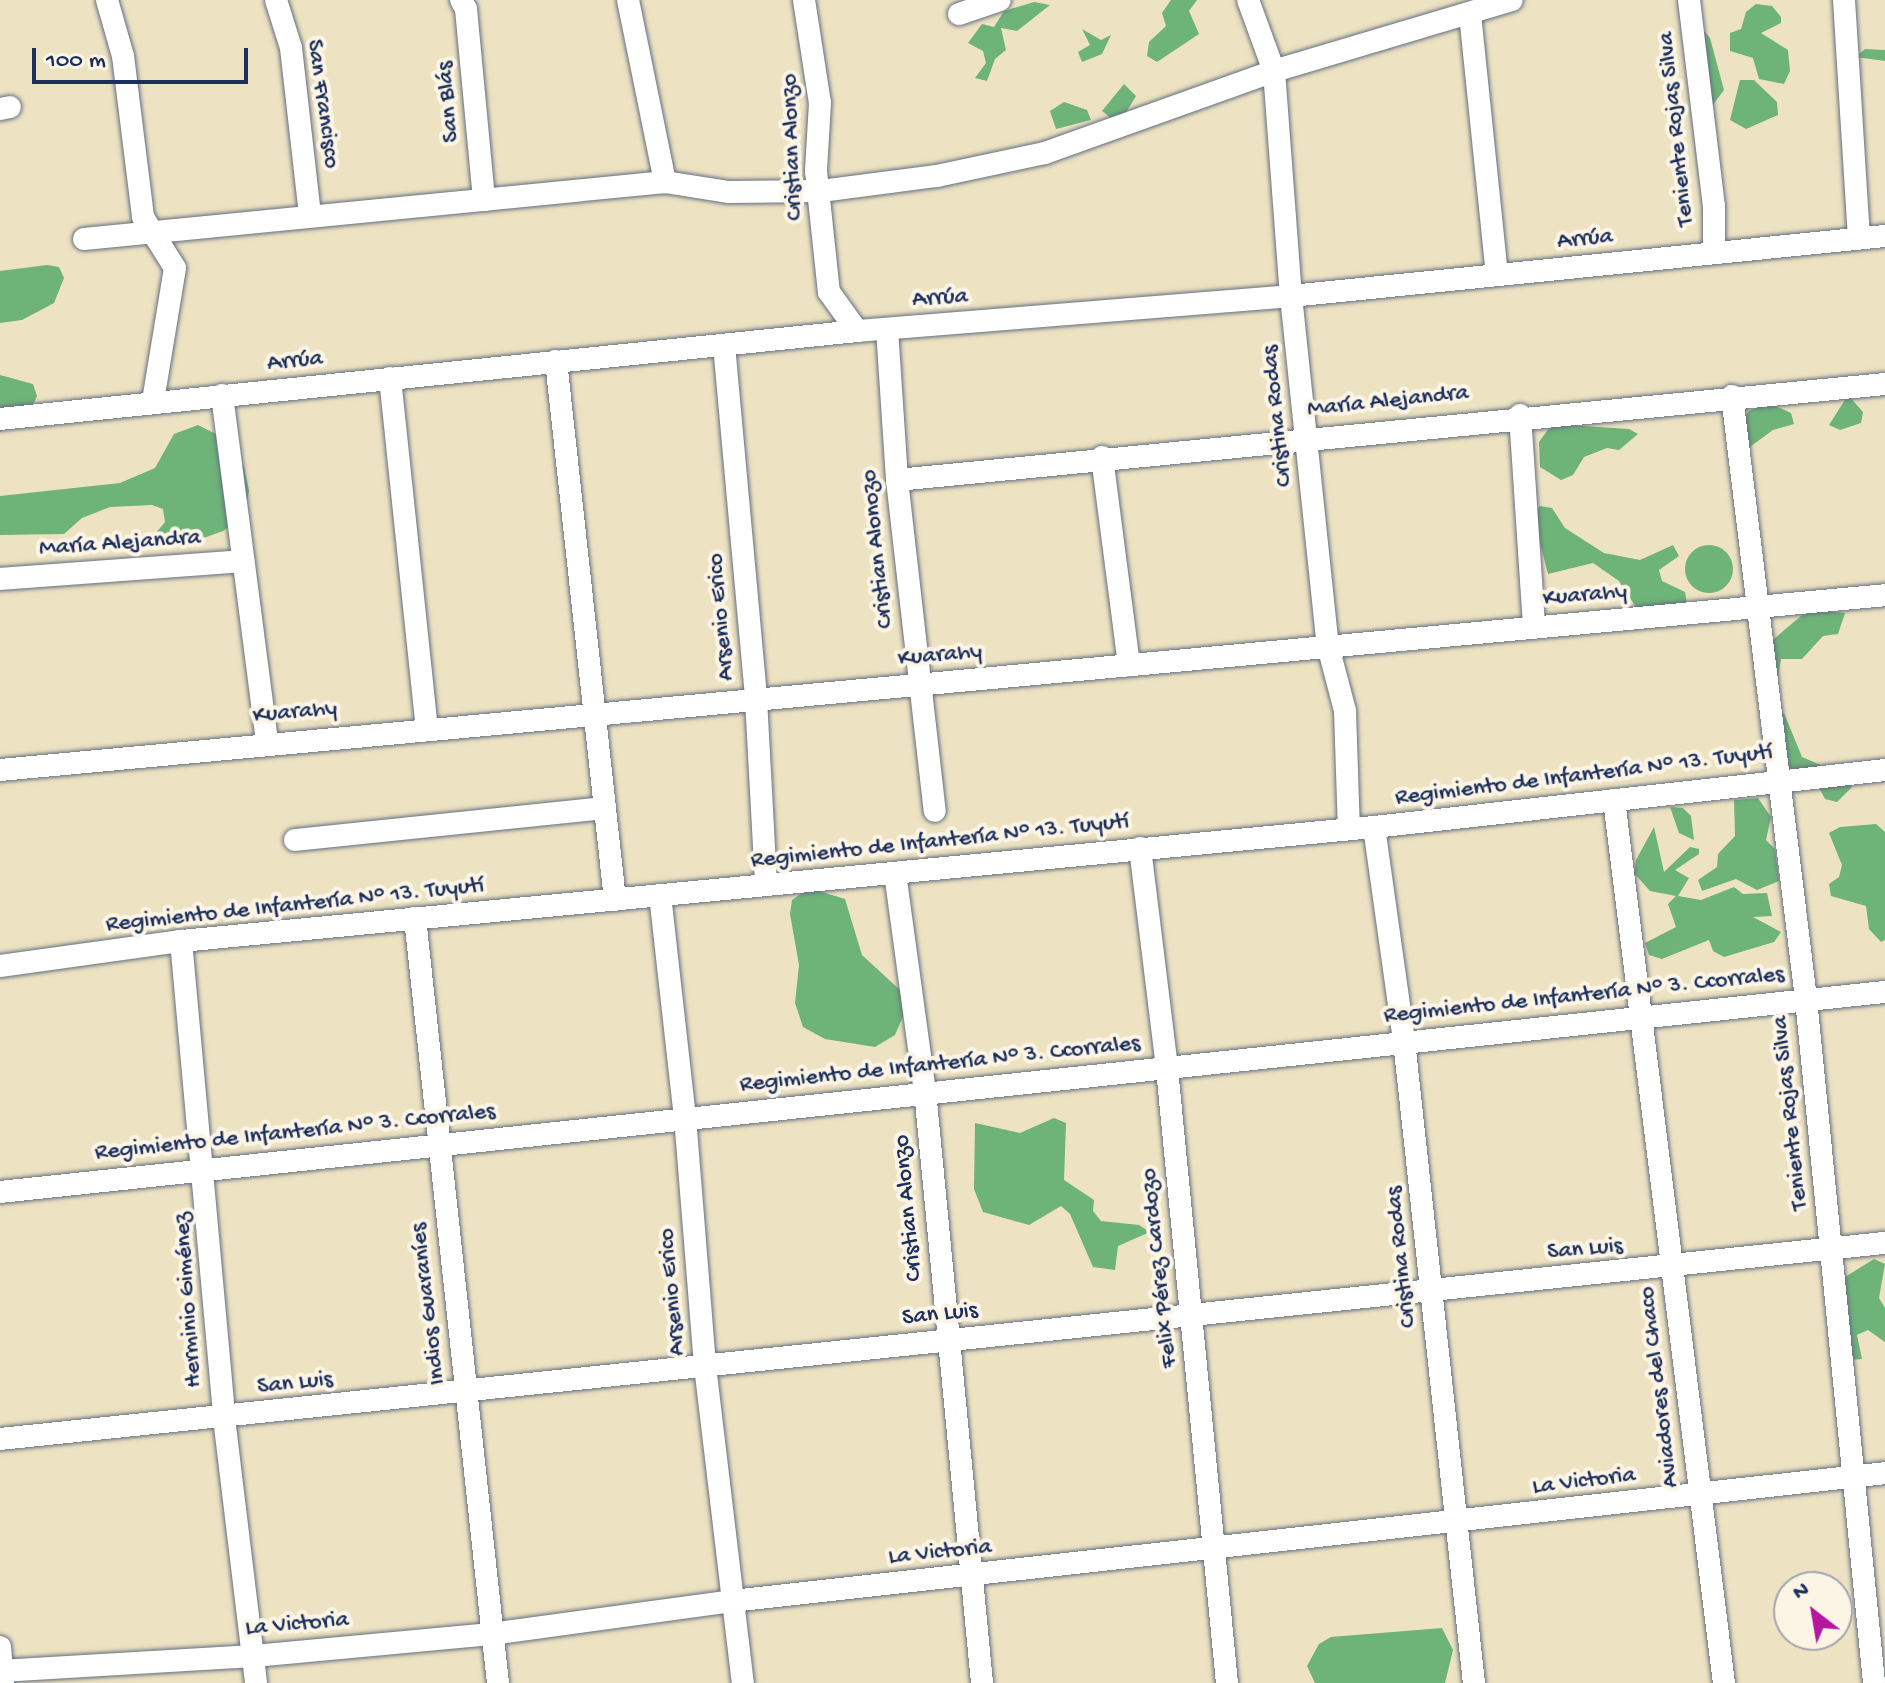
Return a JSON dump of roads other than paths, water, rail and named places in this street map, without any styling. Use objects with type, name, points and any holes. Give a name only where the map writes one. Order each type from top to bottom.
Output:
[{"type":"street","points":[[107,0],[123,56],[143,217],[151,234],[168,251],[175,268],[153,401]]},
{"type":"street","name":"San Francisco","points":[[276,0],[291,48],[310,216]]},
{"type":"street","name":"San Blás","points":[[451,0],[477,200]]},
{"type":"street","name":"San Blás","points":[[461,0],[466,9],[477,200]]},
{"type":"street","points":[[628,0],[665,182]]},
{"type":"street","name":"Cristian Alonzo","points":[[804,0],[820,103],[817,191],[829,292],[857,331]]},
{"type":"street","points":[[959,14],[1000,0]]},
{"type":"street","name":"Cristina Rodas","points":[[1248,0],[1274,71],[1291,296],[1328,646],[1344,701],[1349,829]]},
{"type":"street","points":[[84,239],[665,182],[729,192],[817,191],[937,176],[1045,153],[1274,71],[1512,0]]},
{"type":"street","name":"Teniente Rojas Silva","points":[[1689,0],[1714,206],[1714,253]]},
{"type":"street","points":[[1844,0],[1859,238]]},
{"type":"street","points":[[1470,14],[1497,274]]},
{"type":"street","name":"Arrúa","points":[[0,419],[857,331],[1291,296],[1885,236]]},
{"type":"street","name":"Cristian Alonozo","points":[[887,329],[897,480],[935,811]]},
{"type":"street","name":"Arsenio Erico","points":[[724,345],[756,699],[766,885]]},
{"type":"street","points":[[556,361],[592,713],[615,900]]},
{"type":"street","points":[[383,378],[421,728]]},
{"type":"street","name":"María Alejandra","points":[[897,480],[1520,415],[1885,384]]},
{"type":"street","points":[[222,395],[267,742]]},
{"type":"street","name":"Teniente Rojas Silva","points":[[1732,396],[1806,999],[1874,1683]]},
{"type":"street","points":[[1520,415],[1534,627]]},
{"type":"street","points":[[1102,457],[1129,665]]},
{"type":"street","name":"María Alejandra","points":[[0,579],[243,561]]},
{"type":"street","name":"Kuarahy","points":[[0,770],[267,742],[1885,595]]},
{"type":"street","name":"Regimiento de Infantería N° 13. Tuyutí","points":[[0,966],[181,941],[1374,827],[1778,779],[1885,770]]},
{"type":"street","name":"Aviadores del Chaco","points":[[1614,800],[1724,1683]]},
{"type":"street","points":[[295,840],[603,808]]},
{"type":"street","name":"Cristina Rodas","points":[[1374,827],[1404,1041],[1459,1523],[1474,1683]]},
{"type":"street","name":"Felix Pérez Cardozo","points":[[1140,848],[1167,1069],[1227,1683]]},
{"type":"street","name":"Cristian Alonzo","points":[[895,873],[925,1091],[946,1341],[982,1683]]},
{"type":"street","name":"Arsenio Erico","points":[[660,895],[685,1117],[705,1366],[743,1683]]},
{"type":"street","name":"Indios Guaraníes","points":[[415,918],[498,1683]]},
{"type":"street","name":"Herminio Giménez","points":[[181,941],[206,1167],[224,1418],[256,1683]]},
{"type":"street","name":"Regimiento de Infantería N° 3. Ccorrales","points":[[0,1192],[206,1167],[1885,992]]},
{"type":"street","name":"San Luis","points":[[0,1439],[224,1418],[1191,1312],[1672,1268],[1885,1243]]},
{"type":"street","name":"La Victoria","points":[[2,1675],[491,1634],[732,1601],[1459,1523],[1885,1473]]},
{"type":"street","points":[[0,1647],[2,1675]]}]
